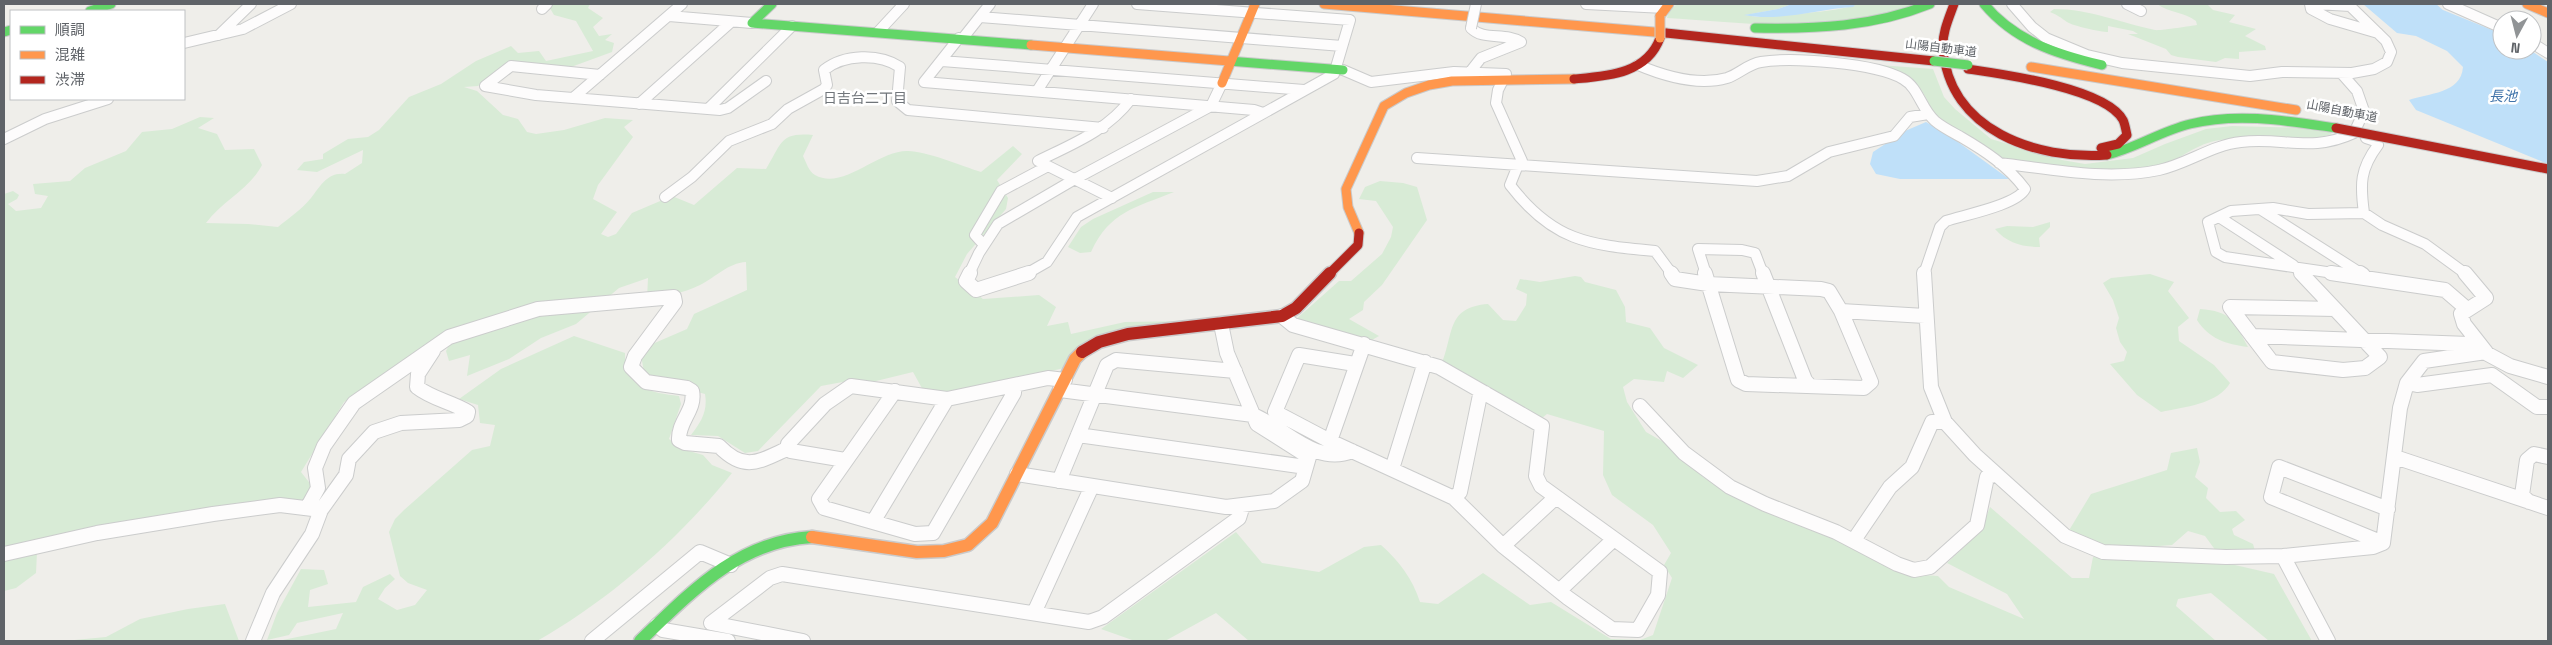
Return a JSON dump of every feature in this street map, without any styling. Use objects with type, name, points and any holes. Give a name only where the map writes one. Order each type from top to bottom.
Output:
[{"type":"main road","points":[[93,10],[111,4]]},
{"type":"main road","points":[[752,23],[772,4]]},
{"type":"main road","points":[[1324,4],[1833,50],[1935,60],[1967,64],[2061,87],[2094,98],[2119,115],[2128,130],[2127,137],[2112,146],[2087,150],[2038,143],[2009,131],[1986,114],[1964,89],[1957,73],[1954,52],[1955,42]]},
{"type":"main road","name":"山陽自動車道","points":[[1399,4],[1752,35],[1935,60]]},
{"type":"main road","points":[[1744,27],[1803,29],[1857,25],[1896,16],[1930,4]]},
{"type":"main road","points":[[1954,4],[1946,30],[1943,50],[1946,71],[1951,83],[1958,96],[1978,119],[2009,139],[2027,146],[2062,154],[2099,156],[2132,150],[2178,126],[2203,120],[2340,122]]},
{"type":"main road","points":[[1962,18],[1966,4]]},
{"type":"main road","points":[[1984,4],[1995,19],[2010,31],[2053,51],[2194,86],[2304,108]]},
{"type":"main road","points":[[2527,4],[2548,12]]},
{"type":"main road","points":[[2537,4],[2548,8]]},
{"type":"main road","points":[[1439,7],[1691,23]]},
{"type":"main road","points":[[1222,83],[1254,8]]},
{"type":"main road","points":[[640,641],[696,590],[756,548],[777,540],[796,536],[919,551],[945,552],[971,544],[987,530],[1075,359],[1082,350],[1109,338],[1282,316],[1296,308],[1358,245],[1359,229],[1348,207],[1346,189],[1384,106],[1395,98],[1439,82],[1470,78],[1562,80],[1638,65],[1655,53],[1660,38],[1664,10]]},
{"type":"main road","points":[[752,23],[1065,46],[1339,69]]},
{"type":"main road","name":"山陽自動車道","points":[[1967,64],[2119,80],[2548,161]]},
{"type":"main road","name":"山陽自動車道","points":[[2340,122],[2548,168]]},
{"type":"street","points":[[219,35],[251,4]]},
{"type":"street","points":[[185,43],[243,29],[291,4]]},
{"type":"street","points":[[573,98],[682,4]]},
{"type":"street","points":[[878,32],[904,4]]},
{"type":"street","points":[[990,4],[924,82],[1212,106],[1254,110],[1263,113]]},
{"type":"street","points":[[1036,91],[1093,4]]},
{"type":"street","points":[[1137,4],[1254,8],[1350,20],[1342,46],[1339,69],[1334,74],[1068,224],[1049,262],[1038,269],[976,290],[966,281],[984,244],[998,224],[1075,179],[1212,106],[1222,83]]},
{"type":"street","points":[[1470,72],[1481,58],[1522,42],[1513,37],[1477,33],[1471,28],[1476,4]]},
{"type":"street","points":[[1586,4],[1664,10]]},
{"type":"street","points":[[2012,4],[2032,28],[2046,38],[2071,50],[2104,60],[2240,76],[2282,72],[2342,74],[2374,69],[2387,62],[2391,52],[2386,41],[2350,5],[2315,4]]},
{"type":"street","points":[[2127,4],[2141,11]]},
{"type":"street","points":[[2310,4],[2311,9],[2330,19],[2378,33]]},
{"type":"street","points":[[2448,4],[2492,24]]},
{"type":"street","points":[[669,16],[752,23]]},
{"type":"street","points":[[980,17],[1342,46]]},
{"type":"street","points":[[639,104],[731,22]]},
{"type":"street","points":[[708,109],[792,26]]},
{"type":"street","points":[[665,196],[692,177],[729,141],[772,124],[788,109],[824,89],[827,85],[824,70],[828,65],[842,59],[888,60],[897,64],[900,67],[897,101],[908,110],[1064,122],[1103,128]]},
{"type":"street","points":[[942,61],[1304,90]]},
{"type":"street","points":[[1638,65],[1663,73],[1710,80],[1726,78],[1751,64],[1764,61],[1869,67],[1888,71],[1905,79],[1916,92],[1928,114],[1935,121],[1999,163],[2022,182],[2025,188],[2022,195],[2010,201],[1954,216],[1940,227],[1924,270],[1931,387],[1945,422],[1995,475],[2065,536],[2080,544],[2103,552],[2226,557],[2282,556],[2373,547],[2383,543]]},
{"type":"street","points":[[600,75],[512,66],[485,86],[573,98],[708,109],[728,108],[766,81]]},
{"type":"street","points":[[1339,69],[1372,82],[1446,72],[1504,73],[1506,74],[1505,79],[1496,98],[1522,161],[1518,165],[1510,185],[1544,223],[1572,237],[1615,247],[1655,251],[1675,279],[1708,284],[1769,287],[1829,291],[1841,311],[1871,382],[1864,388],[1746,384],[1738,380],[1708,284],[1698,249],[1742,250],[1755,253],[1769,287],[1805,380],[1810,386]]},
{"type":"street","points":[[2342,74],[2348,77],[2363,104],[2364,113],[2354,133]]},
{"type":"street","points":[[1112,198],[1038,161],[1103,128],[1122,114],[1131,99]]},
{"type":"street","points":[[4,139],[45,119],[105,100]]},
{"type":"street","points":[[1417,158],[1757,181],[1774,180],[1788,176],[1829,152],[1894,136],[1906,120],[1928,114]]},
{"type":"street","points":[[1999,163],[2050,170],[2139,172],[2174,166],[2204,152],[2242,142],[2322,144],[2354,133],[2375,141],[2548,178]]},
{"type":"street","points":[[2364,213],[2360,187],[2366,161],[2370,153],[2378,148],[2375,141]]},
{"type":"street","points":[[984,244],[979,242],[975,235],[1002,191],[1048,166]]},
{"type":"street","points":[[2468,309],[2445,290],[2225,257],[2216,252],[2208,222],[2231,211],[2273,208],[2308,214],[2364,213],[2377,223],[2424,244],[2453,264],[2482,291],[2486,298],[2461,314],[2461,318],[2483,346],[2486,352],[2483,353]]},
{"type":"street","points":[[2260,209],[2364,278]]},
{"type":"street","points":[[2219,217],[2296,268],[2335,309],[2380,357],[2365,368],[2343,370],[2272,362],[2230,307],[2335,309]]},
{"type":"street","points":[[254,641],[273,593],[312,534],[318,488],[315,468],[324,446],[354,403],[449,337],[538,309],[674,298],[675,302],[635,356],[631,367],[646,382],[687,388],[692,391],[694,402],[678,426],[679,440],[685,443],[719,446],[729,459],[745,464],[759,461],[789,448]]},
{"type":"street","points":[[1841,311],[1926,316]]},
{"type":"street","points":[[1282,316],[1294,325],[1439,367],[1542,426],[1536,476],[1540,486],[1660,572],[1661,582],[1654,608],[1638,630],[1612,629],[1559,591],[1503,546],[1454,498],[1330,441],[1275,412],[1298,355],[1356,364]]},
{"type":"street","points":[[1017,474],[1226,507],[1274,501],[1302,481],[1309,457],[1256,424],[1227,352],[1221,324]]},
{"type":"street","points":[[2252,336],[2469,344],[2510,366],[2548,378]]},
{"type":"street","points":[[1330,441],[1364,344]]},
{"type":"street","points":[[314,509],[346,474],[349,459],[374,432],[400,423],[446,419],[459,420],[467,416],[468,412],[458,406],[425,394],[417,388],[418,374],[438,345]]},
{"type":"street","points":[[2383,543],[2396,457],[2400,408],[2407,383],[2424,361],[2483,353]]},
{"type":"street","points":[[1058,481],[1107,365],[1116,360],[1235,371]]},
{"type":"street","points":[[1392,469],[1425,362]]},
{"type":"street","points":[[2407,383],[2417,385],[2492,375],[2536,407],[2548,407]]},
{"type":"street","points":[[789,448],[788,444],[806,422],[841,391],[851,386],[946,399],[1048,378],[1062,385],[1094,394],[1253,415],[1265,418],[1290,436],[1326,455],[1344,456],[1352,451]]},
{"type":"street","points":[[895,391],[819,499],[824,508],[916,534],[933,533],[1014,393],[1014,385]]},
{"type":"street","points":[[1454,498],[1460,492],[1480,395],[1485,393]]},
{"type":"street","points":[[873,522],[946,399]]},
{"type":"street","points":[[1640,406],[1685,452],[1717,479],[1760,501],[1854,540],[1912,569],[1922,570],[1930,567],[1976,525],[1988,477],[1995,475]]},
{"type":"street","points":[[1854,540],[1890,487],[1912,467],[1932,422],[1945,422]]},
{"type":"street","points":[[1078,435],[1306,468]]},
{"type":"street","points":[[789,448],[791,451],[845,460]]},
{"type":"street","points":[[2529,502],[2522,495],[2527,460],[2534,454],[2548,457]]},
{"type":"street","points":[[2396,457],[2548,508]]},
{"type":"street","points":[[2383,543],[2271,497],[2279,467],[2388,509]]},
{"type":"street","points":[[1034,612],[1092,486]]},
{"type":"street","points":[[1503,546],[1555,498]]},
{"type":"street","points":[[4,554],[89,534],[213,514],[280,505],[314,509]]},
{"type":"street","points":[[804,641],[710,623],[770,578],[782,574],[1089,622],[1103,617],[1239,518],[1243,505]]},
{"type":"street","points":[[1559,591],[1614,539]]},
{"type":"street","points":[[592,641],[700,552],[731,565]]},
{"type":"street","points":[[2282,556],[2328,641]]},
{"type":"street","points":[[656,625],[663,630],[728,641]]},
{"type":"green space","points":[[590,4],[588,8],[603,18],[593,27],[599,36],[612,34],[605,40],[614,43],[612,52],[571,67],[543,65],[493,74],[478,86],[464,87],[477,91],[503,115],[518,119],[527,132],[536,134],[564,130],[605,118],[633,120],[624,127],[633,137],[598,185],[593,199],[617,212],[601,234],[608,237],[616,234],[632,213],[672,196],[694,205],[737,168],[766,169],[783,141],[794,135],[813,135],[803,156],[813,174],[826,179],[849,174],[897,152],[908,151],[934,156],[981,172],[1013,146],[1022,154],[997,180],[1008,198],[1006,209],[967,254],[955,277],[983,299],[1039,295],[1056,307],[1047,326],[1068,322],[1071,334],[1125,322],[1191,321],[1192,324],[1138,328],[1102,335],[1086,343],[1073,353],[1064,368],[957,393],[923,390],[913,372],[872,382],[848,381],[821,386],[758,451],[745,453],[718,436],[691,435],[703,416],[706,400],[705,394],[645,378],[641,355],[650,345],[687,329],[694,314],[747,290],[746,262],[733,265],[694,288],[647,299],[648,278],[619,288],[576,324],[541,338],[509,359],[467,376],[470,355],[449,361],[446,351],[455,334],[344,402],[301,472],[312,486],[304,500],[4,550],[4,194],[13,191],[19,195],[17,199],[8,204],[16,211],[41,208],[48,196],[35,194],[33,184],[70,181],[85,168],[126,151],[142,132],[172,129],[200,117],[214,118],[198,128],[217,134],[225,150],[254,149],[262,165],[257,174],[206,223],[278,227],[304,206],[329,178],[333,175],[345,174],[362,163],[363,150],[317,172],[297,170],[304,162],[323,159],[323,154],[348,139],[368,137],[379,130],[409,97],[441,84],[476,61],[511,46],[518,53],[539,51],[546,61],[593,51],[576,21],[554,15],[548,5]]},
{"type":"green space","points":[[1677,4],[1792,4],[1778,9],[1745,15],[1757,17],[1825,11],[1850,7],[1856,4],[1916,4],[1889,15],[1860,21],[1794,25],[1667,18],[1669,11]]},
{"type":"green space","points":[[2157,4],[2209,4],[2213,10],[2235,15],[2229,22],[2256,29],[2245,36],[2265,46],[2266,50],[2239,52],[2239,59],[2225,58],[2216,62],[2178,57],[2171,55],[2166,49],[2128,34],[2138,34],[2133,31],[2108,26],[2108,32],[2099,31],[2070,24],[2050,12],[2054,9],[2080,11],[2155,30],[2197,25],[2196,21],[2191,18]]},
{"type":"green space","points":[[1879,65],[1933,69],[1944,97],[1955,109],[1991,139],[2062,160],[2085,164],[2133,158],[2206,129],[2232,126],[2312,128],[2326,130],[2332,134],[2290,140],[2220,140],[2204,144],[2161,166],[2146,169],[2076,169],[2027,163],[1992,154],[1961,135],[1933,113],[1921,90],[1911,80]]},
{"type":"green space","points":[[1380,181],[1403,183],[1417,187],[1427,220],[1382,285],[1364,302],[1363,310],[1349,319],[1379,336],[1372,340],[1299,324],[1295,320],[1339,281],[1351,281],[1382,254],[1391,237],[1393,227],[1376,201],[1359,199],[1365,187]]},
{"type":"green space","points":[[1153,192],[1174,192],[1136,207],[1115,219],[1098,238],[1091,252],[1080,253],[1068,247],[1081,227],[1093,219]]},
{"type":"green space","points":[[2050,222],[2050,227],[2039,238],[2040,247],[2027,246],[2010,241],[1995,229],[2007,226],[2033,227]]},
{"type":"green space","points":[[2150,274],[2174,282],[2168,291],[2189,318],[2178,327],[2179,341],[2214,365],[2230,383],[2217,396],[2200,404],[2161,412],[2137,395],[2110,364],[2124,361],[2127,352],[2120,342],[2116,328],[2119,318],[2113,300],[2103,283],[2111,278]]},
{"type":"green space","points":[[1575,276],[1581,277],[1585,282],[1616,290],[1625,307],[1626,322],[1650,328],[1664,348],[1698,365],[1683,378],[1667,371],[1664,382],[1634,379],[1623,387],[1627,402],[1646,432],[1676,449],[1703,477],[1731,494],[1848,542],[1911,574],[1938,576],[1949,587],[2024,619],[2007,594],[1947,563],[1981,531],[1990,507],[2072,578],[2089,578],[2093,557],[2235,565],[2274,574],[2312,641],[2269,641],[2211,593],[2178,599],[2176,606],[2216,641],[1249,641],[1216,613],[1165,641],[1135,641],[1101,629],[1236,532],[1262,563],[1319,572],[1364,547],[1381,545],[1405,571],[1420,602],[1438,604],[1483,573],[1530,605],[1551,602],[1611,639],[1640,640],[1653,635],[1672,578],[1664,565],[1671,553],[1653,525],[1612,495],[1603,475],[1604,431],[1547,414],[1542,418],[1442,363],[1454,323],[1465,310],[1488,304],[1503,320],[1516,321],[1526,305],[1527,294],[1516,289],[1520,279],[1540,282]]},
{"type":"green space","points":[[2200,309],[2219,312],[2225,315],[2235,324],[2248,347],[2225,342],[2207,332],[2197,320]]},
{"type":"green space","points":[[574,336],[625,353],[626,365],[634,381],[649,390],[679,396],[681,404],[669,439],[682,449],[703,455],[712,465],[732,473],[667,544],[617,587],[537,641],[278,641],[336,629],[343,613],[297,623],[289,635],[267,640],[277,613],[301,569],[324,570],[328,584],[310,590],[308,607],[356,602],[363,587],[390,574],[395,579],[385,588],[378,599],[397,610],[415,605],[427,590],[408,583],[400,576],[389,532],[395,519],[404,510],[472,450],[490,446],[495,425],[480,423],[478,405],[459,399],[501,369]]},
{"type":"green space","points":[[2197,448],[2200,462],[2195,477],[2208,488],[2206,498],[2220,512],[2236,511],[2245,520],[2232,529],[2234,535],[2253,544],[2255,551],[2216,551],[2205,536],[2188,531],[2172,545],[2119,549],[2090,542],[2068,532],[2091,494],[2167,470],[2171,453]]},
{"type":"green space","points":[[37,552],[36,573],[16,588],[4,591],[4,561]]},
{"type":"green space","points":[[225,604],[239,641],[64,641],[106,637],[140,619],[188,609]]},
{"type":"water","points":[[1792,4],[1856,4],[1853,7],[1785,16],[1758,17],[1744,15],[1778,9]]},
{"type":"water","name":"長池","points":[[2363,4],[2436,4],[2443,10],[2492,30],[2492,60],[2542,60],[2542,58],[2548,62],[2548,164],[2416,110],[2409,100],[2434,94],[2450,87],[2461,76],[2463,67],[2447,51],[2416,36],[2397,33]]},
{"type":"water","points":[[1926,122],[1947,134],[2009,179],[1900,179],[1876,174],[1870,164],[1873,152],[1905,131]]},
{"type":"traffic: fast","points":[[93,10],[111,4]]},
{"type":"traffic: fast","points":[[772,4],[752,23],[1031,45]]},
{"type":"traffic: fast","points":[[1755,28],[1822,28],[1866,23],[1909,13],[1930,4]]},
{"type":"traffic: fast","points":[[1984,4],[1995,17],[2022,38],[2052,51],[2102,65]]},
{"type":"traffic: fast","points":[[4,32],[10,30]]},
{"type":"traffic: fast","points":[[1229,61],[1343,70]]},
{"type":"traffic: fast","points":[[1934,61],[1968,65]]},
{"type":"traffic: fast","points":[[2107,155],[2129,149],[2179,127],[2208,120],[2226,118],[2263,119],[2336,128]]},
{"type":"traffic: fast","points":[[640,641],[696,589],[740,557],[764,545],[788,538],[812,537]]},
{"type":"traffic: slow","points":[[1222,83],[1255,4]]},
{"type":"traffic: slow","points":[[1324,4],[1666,33]]},
{"type":"traffic: slow","points":[[1660,16],[1669,4]]},
{"type":"traffic: slow","points":[[2527,4],[2548,13]]},
{"type":"traffic: slow","points":[[1660,16],[1660,38]]},
{"type":"traffic: slow","points":[[1031,45],[1229,61]]},
{"type":"traffic: slow","points":[[2031,67],[2296,110]]},
{"type":"traffic: slow","points":[[1359,233],[1359,229],[1348,207],[1346,189],[1384,106],[1406,93],[1429,85],[1452,81],[1476,79],[1574,79]]},
{"type":"traffic: slow","points":[[812,537],[917,552],[944,551],[968,545],[992,523],[1075,359],[1082,352]]},
{"type":"traffic: jam","points":[[1954,4],[1943,42],[1948,75],[1960,99],[1978,119],[2001,134],[2026,146],[2053,154],[2081,157],[2107,155]]},
{"type":"traffic: jam","points":[[1666,33],[1934,61]]},
{"type":"traffic: jam","points":[[1574,79],[1612,74],[1638,66],[1656,50],[1660,38]]},
{"type":"traffic: jam","points":[[1968,69],[2034,80],[2061,87],[2088,96],[2109,106],[2123,119],[2127,135],[2118,144],[2101,148]]},
{"type":"traffic: jam","points":[[2336,128],[2548,169]]},
{"type":"traffic: jam","points":[[1082,352],[1099,342],[1128,334],[1282,316],[1296,308],[1358,245],[1359,233]]},
{"type":"district","name":"日吉台二丁目","points":[[865,98]]}]
